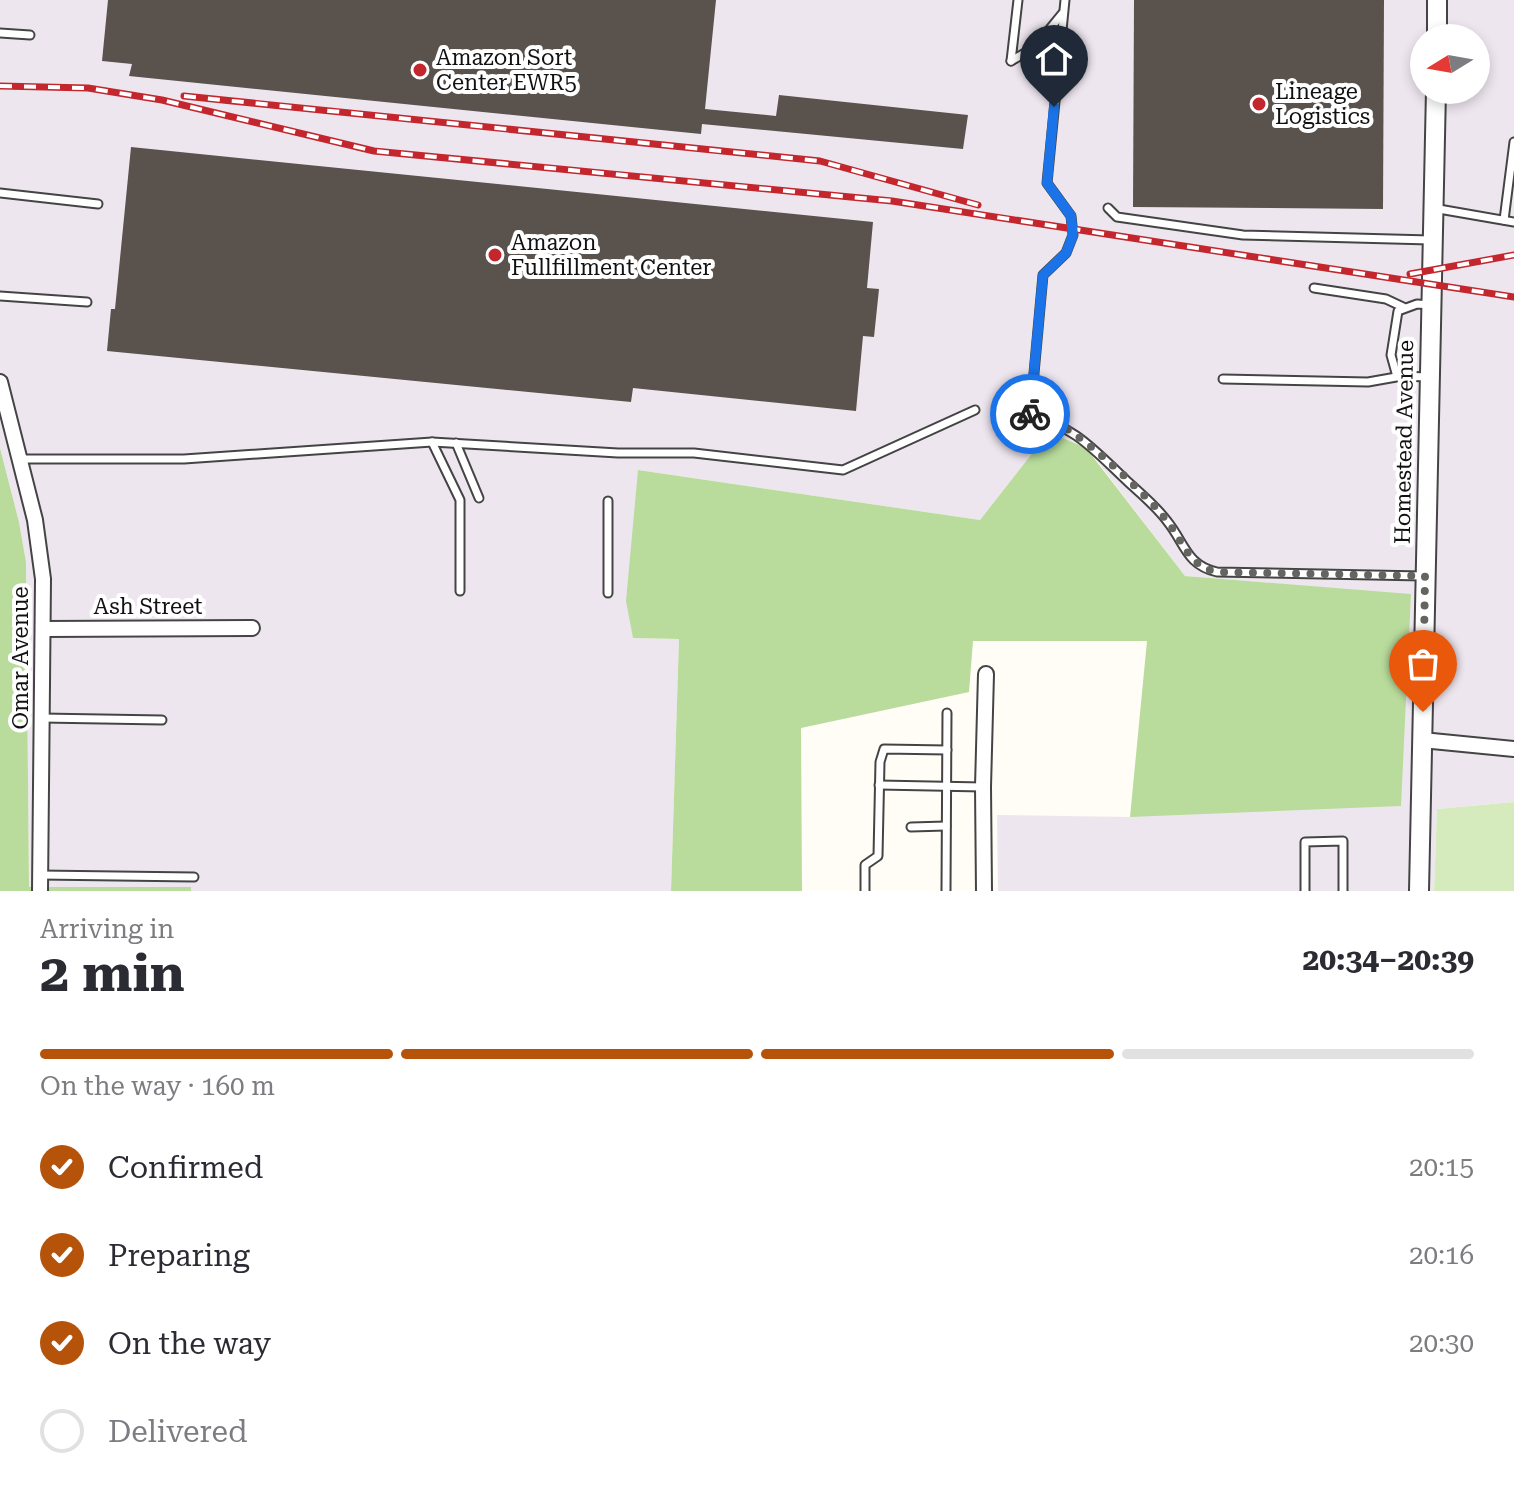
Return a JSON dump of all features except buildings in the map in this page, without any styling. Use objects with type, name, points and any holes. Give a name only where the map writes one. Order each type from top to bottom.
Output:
[{"type":"street","points":[[1437,0],[1437,24]]},
{"type":"street","name":"Homestead Avenue","points":[[1419,891],[1436,104]]},
{"type":"street","name":"Omar Avenue","points":[[0,382],[40,551],[43,579],[40,891]]},
{"type":"street","name":"Ash Street","points":[[44,629],[252,628]]},
{"type":"street","points":[[984,891],[986,674]]},
{"type":"street","points":[[1422,740],[1514,749]]},
{"type":"lane","points":[[1018,0],[1011,61],[1035,47],[1063,12]]},
{"type":"lane","points":[[1065,0],[1047,183],[1071,216],[1073,235],[1066,253],[1043,275],[1030,417],[1054,423],[1080,437],[1160,512],[1192,560],[1204,569],[1217,572],[1425,576]]},
{"type":"lane","points":[[0,33],[30,35]]},
{"type":"lane","points":[[1504,220],[1514,142]]},
{"type":"lane","points":[[0,193],[98,204]]},
{"type":"lane","points":[[1108,208],[1117,217],[1243,235],[1432,240]]},
{"type":"lane","points":[[1433,208],[1514,222]]},
{"type":"lane","points":[[1314,288],[1386,299],[1403,307],[1431,305]]},
{"type":"lane","points":[[0,296],[87,302]]},
{"type":"lane","points":[[1402,376],[1396,373],[1391,355],[1396,318],[1403,307]]},
{"type":"lane","points":[[1223,379],[1368,382],[1402,376],[1430,377]]},
{"type":"lane","points":[[19,459],[184,459],[432,442],[618,453],[694,453],[843,470],[975,410]]},
{"type":"lane","points":[[432,442],[460,500],[460,591]]},
{"type":"lane","points":[[456,443],[479,498]]},
{"type":"lane","points":[[608,501],[608,593]]},
{"type":"lane","points":[[946,891],[947,713]]},
{"type":"lane","points":[[42,718],[162,720]]},
{"type":"lane","points":[[865,891],[865,865],[878,856],[880,762],[884,749],[947,750]]},
{"type":"lane","points":[[879,785],[983,787]]},
{"type":"lane","points":[[911,827],[946,826]]},
{"type":"lane","points":[[1305,891],[1305,842],[1343,841],[1343,891]]},
{"type":"lane","points":[[40,875],[194,877]]},
{"type":"shaded area","points":[[0,0],[1514,0],[1514,802],[1437,809],[1434,891],[998,891],[997,815],[1130,817],[1411,595],[1185,576],[1087,448],[1049,432],[980,520],[638,470],[633,638],[679,639],[671,891],[191,891],[191,888],[29,887],[26,562],[0,448]]},
{"type":"green space","points":[[1049,432],[1086,448],[1185,576],[1411,594],[1401,806],[1130,817],[1147,641],[973,641],[969,692],[801,728],[802,891],[671,891],[679,639],[633,638],[626,601],[638,470],[980,520]]},
{"type":"green space","points":[[0,448],[26,562],[29,887],[191,887],[191,891],[0,891]]},
{"type":"green space","points":[[1514,802],[1514,891],[1434,891],[1437,809]]},
{"type":"railway","points":[[0,86],[88,88],[162,100],[374,151],[892,201],[1514,297]]},
{"type":"railway","points":[[184,96],[820,161],[978,205]]},
{"type":"railway","points":[[1410,274],[1514,255]]},
{"type":"way so far","points":[[1030,414],[1030,417],[1064,427],[1080,437],[1160,512],[1174,529],[1188,555],[1204,569],[1217,572],[1425,576],[1423,712]]},
{"type":"place","name":"Amazon Sort Center EWR5","points":[[420,70]]},
{"type":"place","name":"Lineage Logistics","points":[[1259,104]]},
{"type":"place","name":"Amazon Fullfillment Center","points":[[495,255]]},
{"type":"route","points":[[1030,414],[1043,275],[1066,253],[1073,235],[1071,216],[1047,183],[1054,107]]}]
